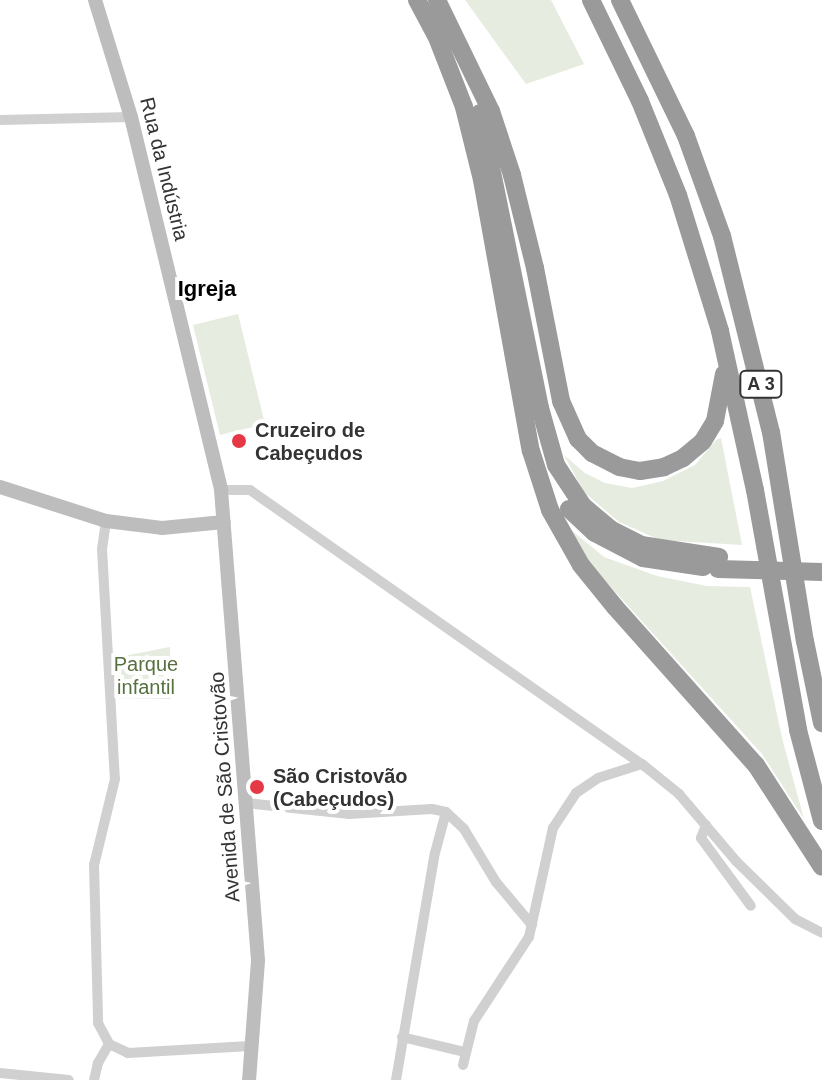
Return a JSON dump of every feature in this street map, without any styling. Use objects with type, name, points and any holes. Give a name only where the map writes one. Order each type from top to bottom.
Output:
[{"type":"highway","points":[[417,0],[436,35],[464,107],[482,180],[531,451],[550,510],[581,565],[756,765],[822,867]]},
{"type":"highway","name":"A 3","points":[[591,0],[640,101],[678,195],[726,359],[755,490],[798,730],[822,821]]},
{"type":"highway","name":"A 3","points":[[620,0],[686,136],[722,236],[768,417],[805,641],[822,723]]},
{"type":"highway","points":[[440,5],[491,111],[512,175],[535,268],[561,401],[578,439],[592,453],[619,467],[640,471],[664,467],[683,458],[703,441],[715,421],[726,359]]},
{"type":"highway","points":[[440,5],[469,70],[490,151],[540,408],[556,465],[583,506],[610,529],[641,545],[719,563],[822,561]]},
{"type":"highway","points":[[517,377],[539,451],[555,490],[572,512],[595,533],[643,558],[822,572]]},
{"type":"highway","points":[[805,641],[822,677]]},
{"type":"street","name":"Rua da Indústria","points":[[95,0],[131,117],[221,490]]},
{"type":"street","points":[[0,120],[131,117]]},
{"type":"street","points":[[0,487],[106,521],[162,528],[224,522]]},
{"type":"street","points":[[221,490],[250,490],[642,764],[679,794],[795,919],[822,933]]},
{"type":"street","name":"Avenida de São Cristovão","points":[[221,490],[258,961],[249,1080]]},
{"type":"street","points":[[106,521],[102,549],[115,779],[94,865],[98,1023],[109,1044],[128,1053],[250,1046]]},
{"type":"street","points":[[463,1065],[474,1021],[529,937],[553,828],[576,793],[598,778],[642,764]]},
{"type":"street","points":[[246,803],[349,814],[432,809],[446,812],[464,829],[496,882],[532,925]]},
{"type":"street","points":[[396,1080],[435,853],[446,812]]},
{"type":"street","points":[[706,825],[701,838],[751,906]]},
{"type":"street","points":[[402,1037],[465,1052]]},
{"type":"street","points":[[94,1080],[98,1063],[109,1044]]},
{"type":"street","points":[[0,1073],[69,1080]]},
{"type":"green space","points":[[465,0],[551,0],[584,64],[526,84]]},
{"type":"green space","points":[[238,314],[265,424],[220,435],[193,325]]},
{"type":"green space","points":[[721,438],[742,545],[660,540],[619,522],[584,492],[564,455],[585,473],[605,483],[632,488],[663,481],[695,465]]},
{"type":"green space","points":[[565,525],[604,557],[657,576],[707,586],[750,587],[782,738],[804,819],[762,754],[591,565]]},
{"type":"green space","name":"Parque infantil","points":[[170,647],[171,699],[110,698],[108,659]]},
{"type":"place","name":"Cruzeiro de Cabeçudos","points":[[239,441]]},
{"type":"place","name":"São Cristovão (Cabeçudos)","points":[[257,787]]},
{"type":"district","name":"Igreja","points":[[207,289]]}]
